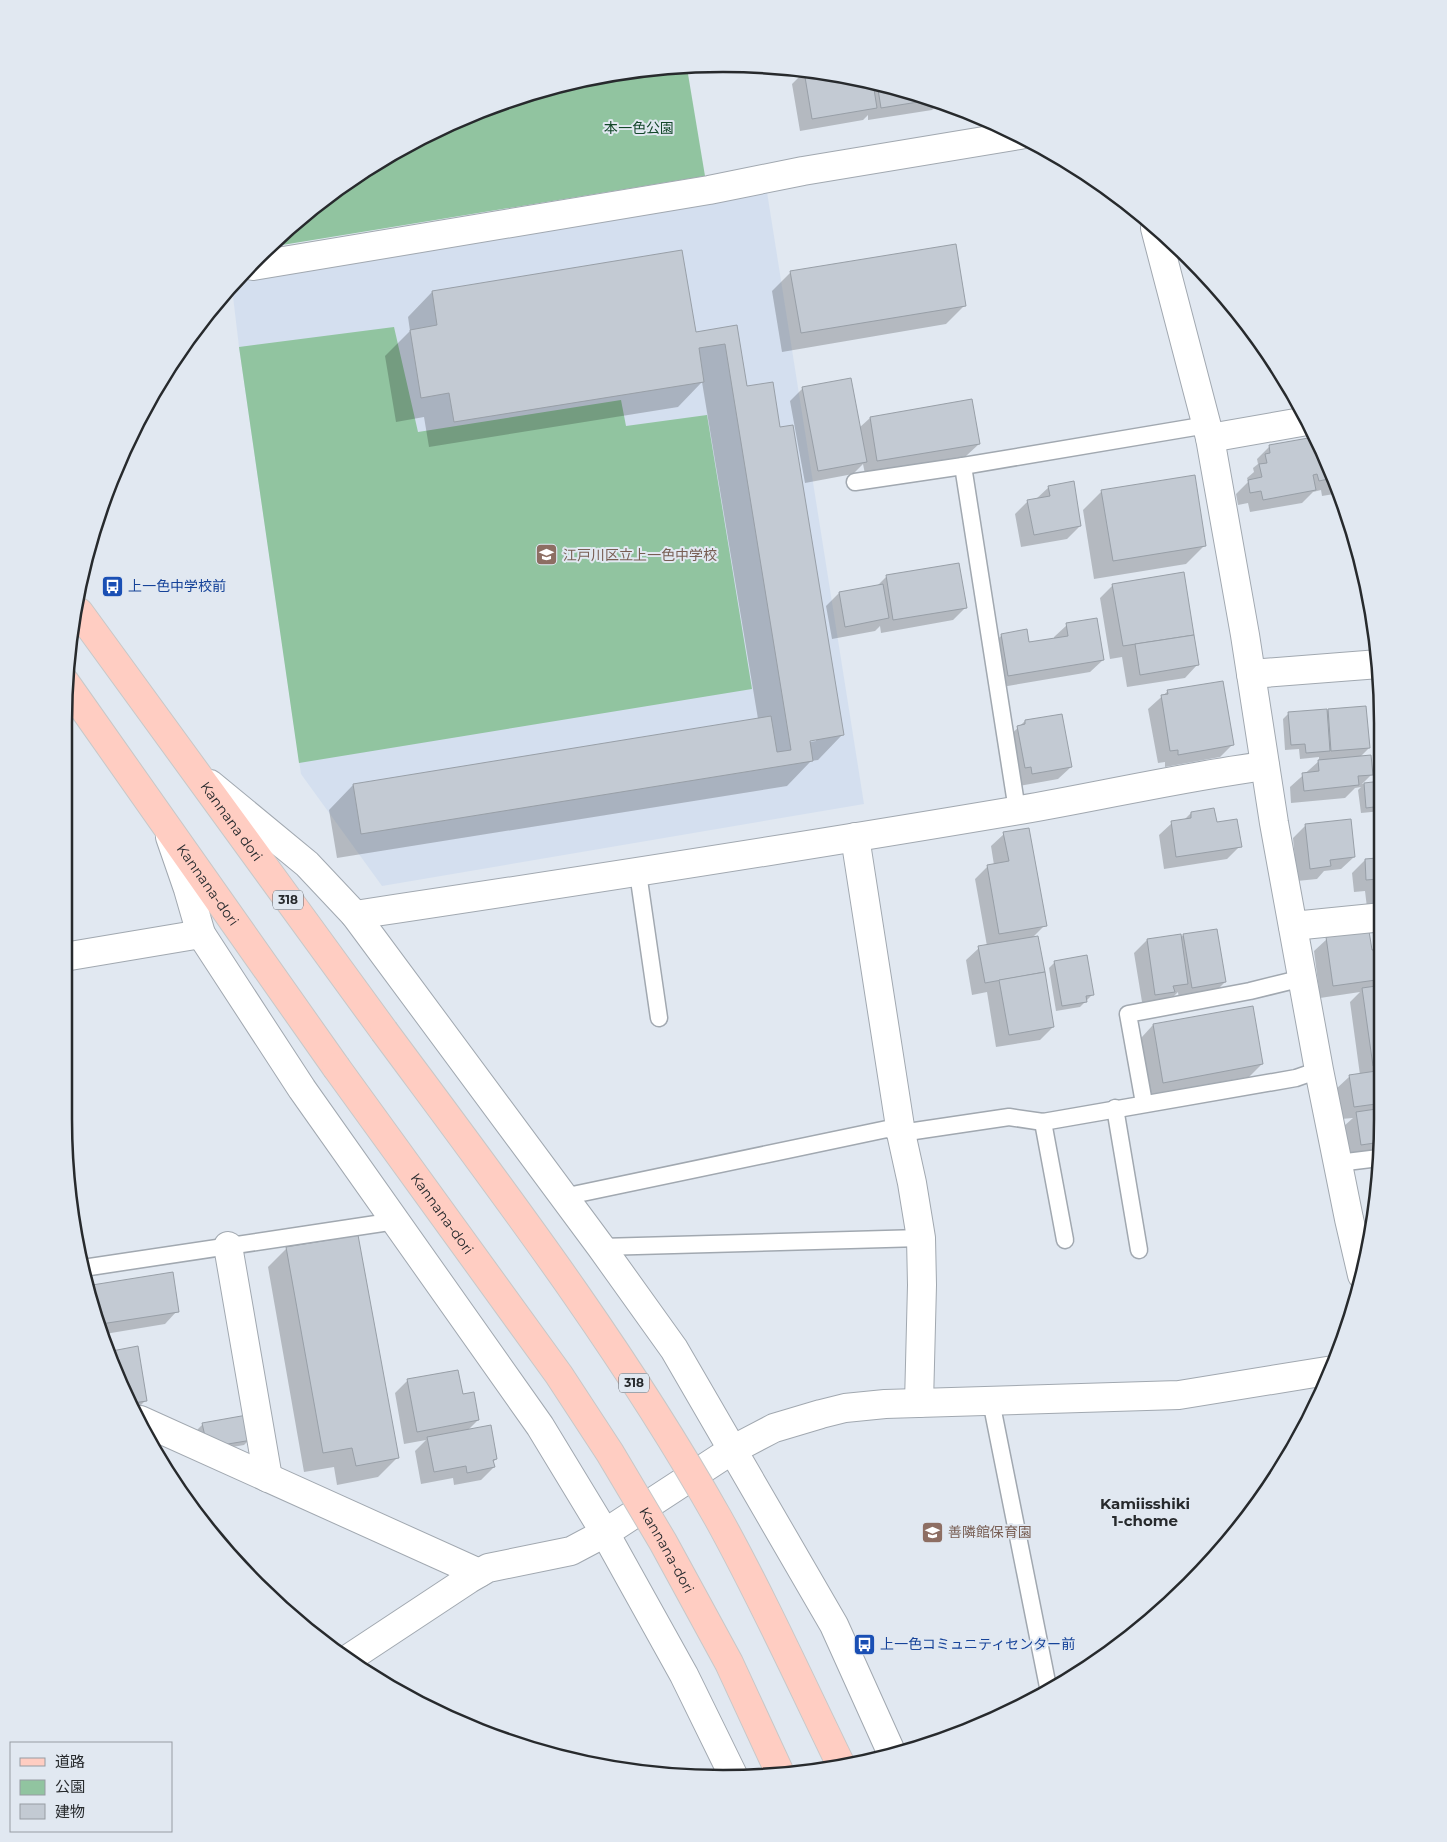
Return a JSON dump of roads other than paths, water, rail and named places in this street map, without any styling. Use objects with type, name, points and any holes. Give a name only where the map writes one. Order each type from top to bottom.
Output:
[{"type":"main road","name":"Kannana dori","points":[[82,616],[553,1260],[663,1428],[718,1518],[838,1759]]},
{"type":"main road","name":"Kannana-dori","points":[[73,694],[336,1067],[558,1375],[610,1453],[663,1542],[729,1663],[777,1767]]},
{"type":"street","points":[[262,265],[709,190],[803,171],[1006,137]]},
{"type":"street","points":[[1158,238],[1208,431],[1319,1070],[1359,1260]]},
{"type":"street","points":[[1208,431],[1300,422]]},
{"type":"street","points":[[1251,674],[1371,665]]},
{"type":"street","points":[[355,915],[638,873],[1017,810],[1219,772],[1265,766]]},
{"type":"street","points":[[193,770],[307,864],[355,915],[602,1247],[674,1350],[834,1625],[889,1748]]},
{"type":"street","points":[[165,824],[188,889],[201,934],[302,1089],[540,1426],[605,1533],[684,1675],[730,1770]]},
{"type":"street","points":[[855,837],[901,1132],[921,1238],[922,1286],[919,1403]]},
{"type":"street","points":[[1294,926],[1374,918]]},
{"type":"street","points":[[72,957],[201,934]]},
{"type":"street","points":[[228,1246],[268,1478]]},
{"type":"street","points":[[355,1655],[488,1568],[571,1551],[605,1533],[732,1450],[774,1428],[820,1414],[862,1406],[1179,1395],[1323,1372]]},
{"type":"street","points":[[150,1424],[479,1573]]},
{"type":"lane","points":[[855,482],[1208,431]]},
{"type":"lane","points":[[963,466],[1017,810]]},
{"type":"lane","points":[[638,873],[659,1018]]},
{"type":"lane","points":[[1144,1103],[1128,1014],[1250,991],[1303,978]]},
{"type":"lane","points":[[563,1196],[887,1129],[901,1132],[1009,1117],[1043,1122],[1296,1078],[1319,1070]]},
{"type":"lane","points":[[1115,1108],[1139,1250]]},
{"type":"lane","points":[[1043,1122],[1065,1240]]},
{"type":"lane","points":[[1338,1163],[1373,1159]]},
{"type":"lane","points":[[90,1267],[396,1221]]},
{"type":"lane","points":[[602,1247],[921,1238]]},
{"type":"lane","points":[[991,1401],[1046,1683]]},
{"type":"place","name":"江戸川区立上一色中学校","points":[[547,555]]},
{"type":"place","name":"上一色中学校前","points":[[112,586]]},
{"type":"place","name":"善隣館保育園","points":[[932,1532]]},
{"type":"place","name":"上一色コミュニティセンター前","points":[[864,1644]]},
{"type":"district","name":"Kamiisshiki 1-chome","points":[[1145,1512]]},
{"type":"park label","name":"本一色公園","points":[[639,128]]}]
